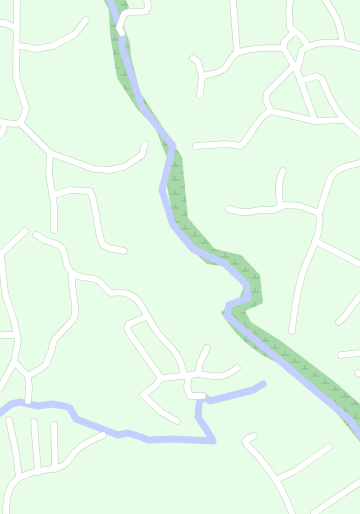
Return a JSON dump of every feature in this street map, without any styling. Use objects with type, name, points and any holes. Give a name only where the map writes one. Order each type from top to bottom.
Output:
[{"type":"street","points":[[17,0],[16,77],[26,108],[20,123]]},
{"type":"street","points":[[122,33],[119,28],[124,14],[132,11],[146,11],[148,7],[147,0]]},
{"type":"street","points":[[233,0],[237,52]]},
{"type":"street","points":[[290,0],[290,28],[304,39],[308,46]]},
{"type":"street","points":[[325,0],[338,20],[342,34],[342,43]]},
{"type":"street","points":[[17,46],[28,46],[37,49],[53,46],[75,34],[86,20]]},
{"type":"street","points":[[0,24],[6,23],[17,29]]},
{"type":"street","points":[[294,32],[284,42],[284,49],[295,69],[315,121]]},
{"type":"street","points":[[345,120],[315,121],[271,110],[266,100],[267,93],[295,69],[302,50],[308,46],[342,43],[360,48]]},
{"type":"street","points":[[202,76],[218,73],[237,52],[269,48],[284,49]]},
{"type":"street","points":[[193,58],[198,62],[202,76],[200,95]]},
{"type":"street","points":[[300,81],[320,77],[333,106],[345,120],[360,133]]},
{"type":"street","points":[[196,146],[226,144],[241,146],[260,120],[271,110]]},
{"type":"street","points":[[0,135],[3,131],[2,123],[20,123]]},
{"type":"street","points":[[20,123],[50,153],[94,169],[109,170],[124,167],[142,155],[145,144]]},
{"type":"street","points":[[50,153],[49,174],[53,195],[54,230]]},
{"type":"street","points":[[292,330],[297,294],[315,242],[320,218],[318,213],[333,174],[347,166],[360,163]]},
{"type":"street","points":[[281,206],[278,194],[280,177],[284,171]]},
{"type":"street","points":[[53,195],[70,190],[90,192],[95,206],[99,237],[103,245],[109,248],[124,251]]},
{"type":"street","points":[[229,209],[240,212],[249,212],[273,210],[286,205],[300,206],[318,213]]},
{"type":"street","points":[[0,388],[14,362],[17,345],[14,321],[4,294],[0,255],[25,231]]},
{"type":"street","points":[[28,376],[46,364],[54,340],[72,321],[75,315],[72,273],[65,261],[62,248],[57,244],[46,241],[36,235]]},
{"type":"street","points":[[315,242],[360,264]]},
{"type":"street","points":[[72,273],[82,278],[96,280],[103,284],[111,293],[123,293],[134,297],[145,311],[158,333],[177,353],[186,376],[190,396],[203,396]]},
{"type":"street","points":[[339,322],[360,296]]},
{"type":"street","points":[[148,316],[129,324],[127,328],[161,378]]},
{"type":"street","points":[[0,335],[16,335]]},
{"type":"street","points":[[198,374],[200,363],[207,348]]},
{"type":"street","points":[[341,355],[360,353]]},
{"type":"street","points":[[14,362],[28,376],[28,401]]},
{"type":"street","points":[[177,421],[160,412],[143,395],[155,386],[161,378],[198,374],[223,376],[237,368]]},
{"type":"street","points":[[9,420],[19,477]]},
{"type":"street","points":[[34,422],[38,472]]},
{"type":"street","points":[[54,425],[55,469]]},
{"type":"street","points":[[6,514],[6,503],[9,492],[12,484],[19,477],[55,469],[65,465],[76,450],[103,435]]},
{"type":"street","points":[[254,436],[245,442],[264,463],[276,480],[285,496],[292,514]]},
{"type":"street","points":[[276,480],[295,471],[329,447]]},
{"type":"street","points":[[314,514],[360,482]]},
{"type":"green space","points":[[104,0],[126,0],[129,7],[123,25],[130,43],[131,57],[140,92],[182,157],[188,218],[215,249],[241,255],[260,275],[263,303],[245,311],[251,322],[281,341],[335,382],[360,404],[360,442],[311,385],[291,369],[269,359],[252,348],[240,338],[225,319],[221,312],[239,299],[245,283],[223,266],[207,264],[181,240],[173,218],[165,176],[167,158],[155,127],[137,109],[117,78],[110,33],[109,10]]},
{"type":"waterway","points":[[110,0],[122,33],[122,47],[142,107],[173,146],[162,190],[173,225],[193,249],[225,264],[246,284],[248,298],[229,305],[227,316],[350,420],[360,435]]},
{"type":"waterway","points":[[0,413],[11,404],[20,402],[38,406],[52,404],[70,408],[76,419],[118,435],[128,433],[148,440],[173,439],[213,441],[198,417],[199,404],[203,396],[210,401],[253,390],[263,384]]}]
